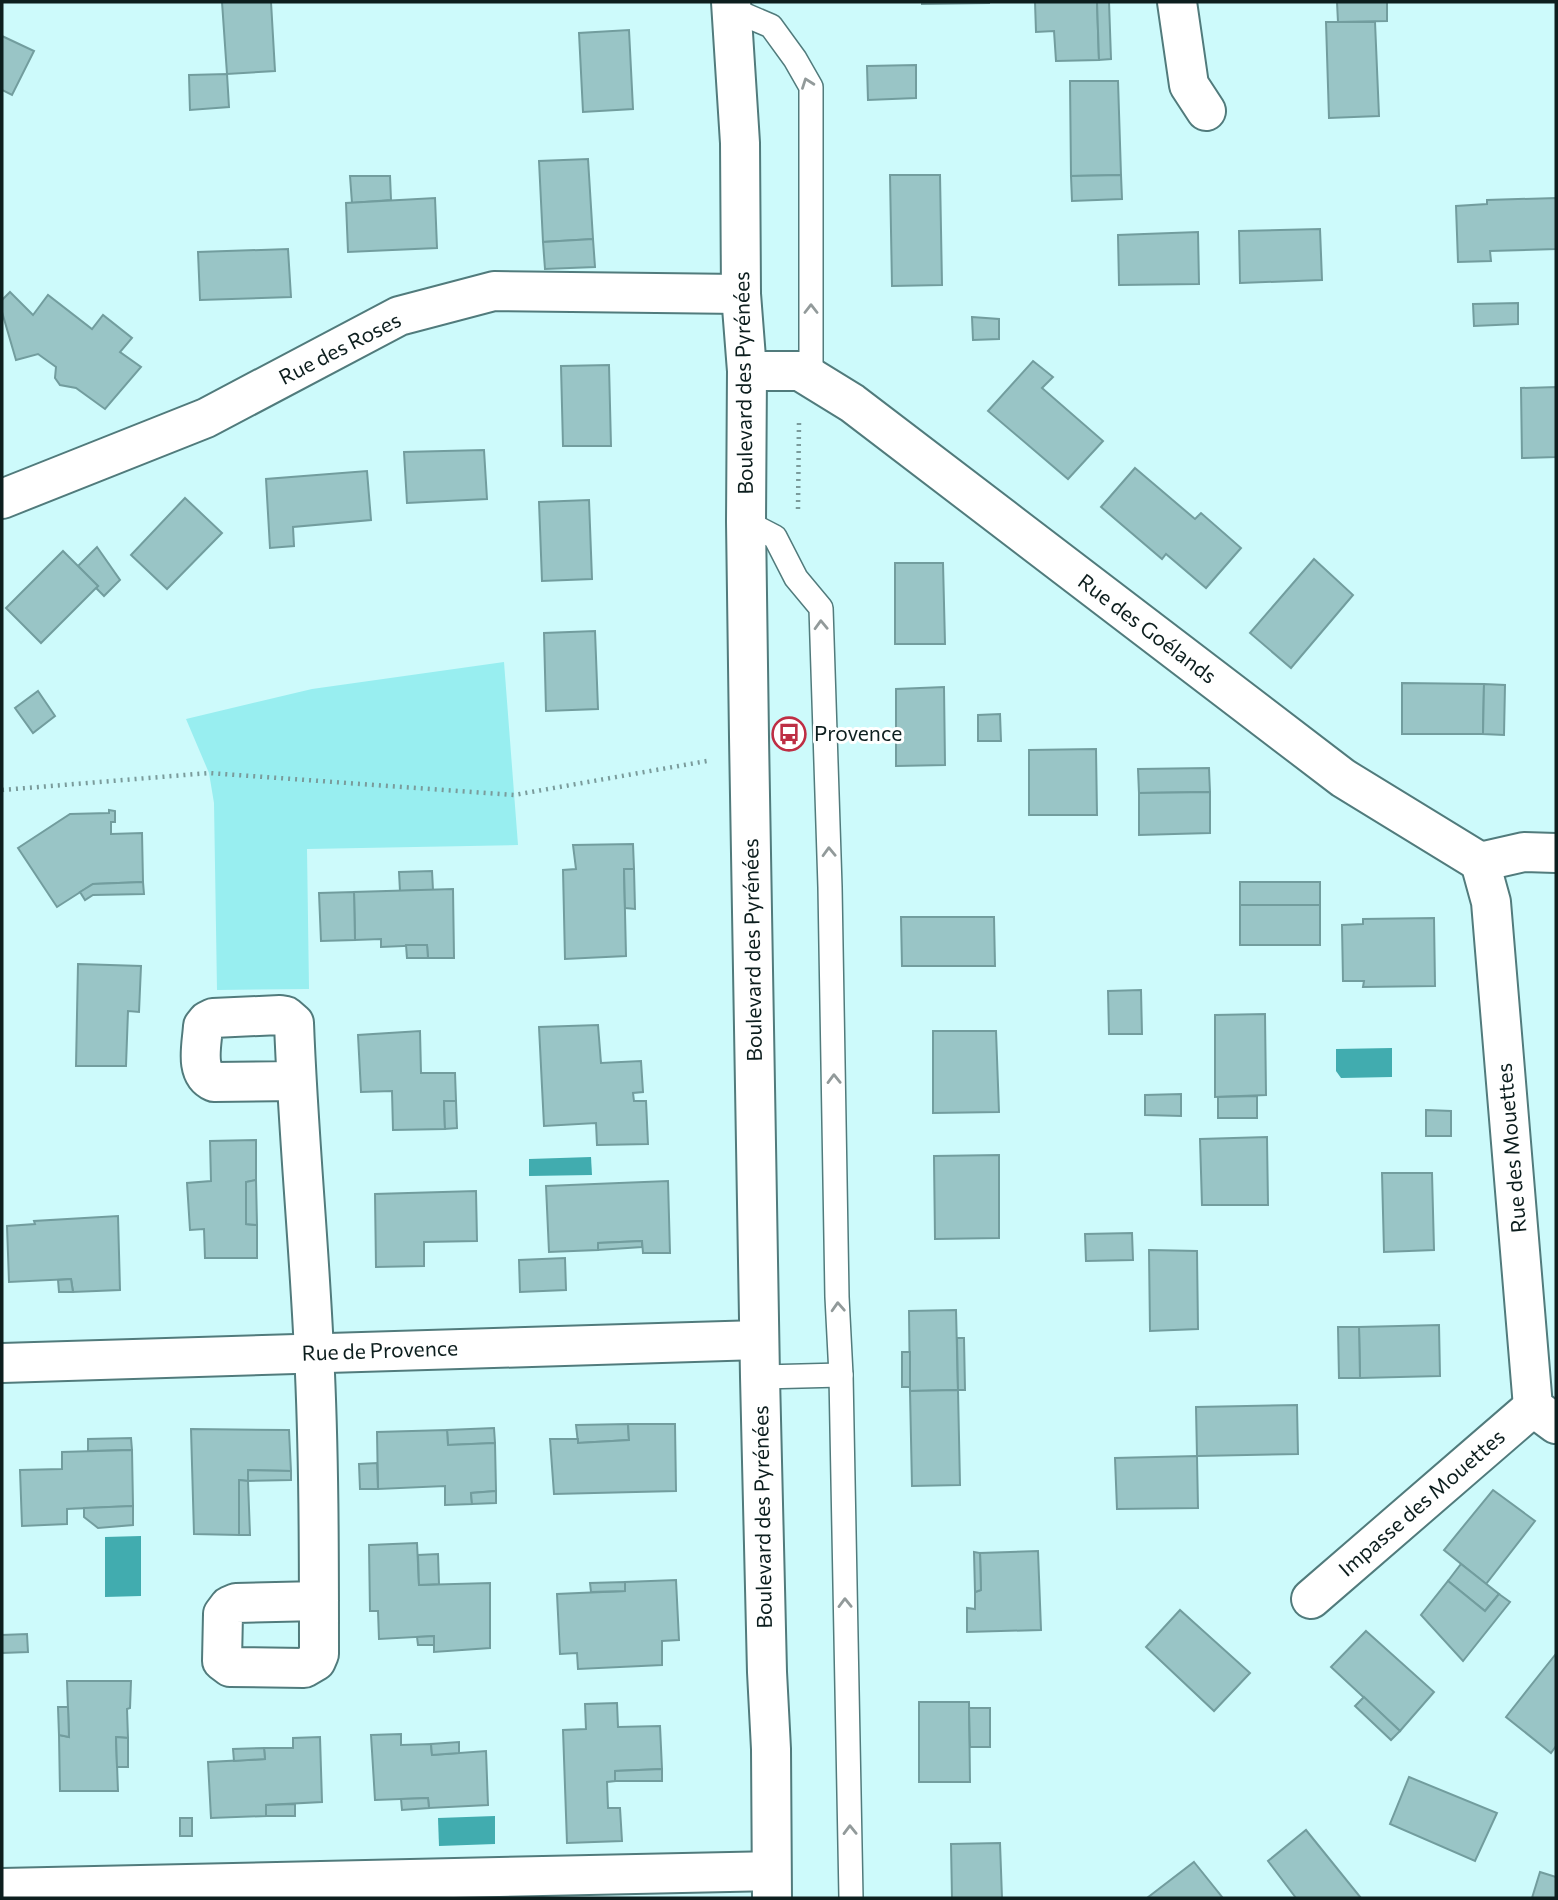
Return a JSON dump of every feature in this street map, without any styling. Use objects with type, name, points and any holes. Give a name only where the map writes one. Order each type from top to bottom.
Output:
[{"type":"street","points":[[1177,2],[1189,85],[1206,111]]},
{"type":"street","name":"Boulevard des Pyrénées","points":[[731,5],[740,143],[741,294],[747,371],[749,754],[759,1358],[771,1749],[772,1884]]},
{"type":"street","name":"Rue des Roses","points":[[2,499],[206,418],[400,316],[494,291],[741,294]]},
{"type":"street","name":"Rue des Goélands","points":[[747,371],[800,371],[852,403],[1343,778],[1480,862]]},
{"type":"street","points":[[1480,862],[1524,852],[1556,853]]},
{"type":"street","name":"Rue des Mouettes","points":[[1480,862],[1492,902],[1545,1415]]},
{"type":"street","points":[[296,1081],[314,1352],[319,1601]]},
{"type":"street","name":"Rue de Provence","points":[[2,1363],[314,1352],[759,1358]]},
{"type":"street","name":"Impasse des Mouettes","points":[[1311,1599],[1545,1415]]},
{"type":"street","points":[[2,1888],[772,1884]]},
{"type":"lane","points":[[731,5],[771,26],[811,87],[811,378]]},
{"type":"lane","points":[[746,523],[775,537],[796,578],[821,608],[830,873],[851,1898]]},
{"type":"lane","points":[[759,1358],[841,1375]]},
{"type":"path","points":[[2,790],[209,773],[514,795],[749,754]]},
{"type":"shaded area","points":[[504,662],[518,845],[307,849],[309,989],[217,990],[214,803],[209,773],[186,719],[312,689]]},
{"type":"shaded area","points":[[1392,1048],[1392,1077],[1341,1078],[1336,1071],[1336,1049]]},
{"type":"shaded area","points":[[591,1157],[592,1175],[529,1176],[529,1159]]},
{"type":"shaded area","points":[[141,1536],[141,1596],[105,1597],[105,1537]]},
{"type":"shaded area","points":[[495,1816],[495,1844],[439,1846],[438,1818]]},
{"type":"building","points":[[222,2],[271,2],[275,71],[227,74]]},
{"type":"building","points":[[989,2],[989,3],[922,4]]},
{"type":"building","points":[[1035,2],[1097,2],[1099,60],[1056,61],[1054,31],[1036,32]]},
{"type":"building","points":[[1097,2],[1109,2],[1111,59],[1099,60]]},
{"type":"building","points":[[1337,2],[1387,2],[1387,21],[1338,22]]},
{"type":"building","points":[[1326,22],[1375,22],[1379,116],[1329,118]]},
{"type":"building","points":[[629,30],[633,109],[583,112],[579,33]]},
{"type":"building","points":[[2,36],[34,51],[12,95],[2,90]]},
{"type":"building","points":[[916,65],[916,98],[868,100],[867,66]]},
{"type":"building","points":[[227,74],[229,107],[190,110],[189,75]]},
{"type":"building","points":[[1070,81],[1118,81],[1121,175],[1071,176]]},
{"type":"building","points":[[588,159],[593,239],[543,242],[539,161]]},
{"type":"building","points":[[890,175],[940,175],[942,285],[892,286]]},
{"type":"building","points":[[1121,175],[1122,199],[1072,201],[1071,176]]},
{"type":"building","points":[[350,176],[390,176],[391,200],[352,203]]},
{"type":"building","points":[[435,198],[437,248],[348,252],[346,203]]},
{"type":"building","points":[[1556,198],[1556,249],[1490,251],[1491,261],[1458,262],[1456,206],[1487,204],[1487,200]]},
{"type":"building","points":[[1320,229],[1322,280],[1240,283],[1239,231]]},
{"type":"building","points":[[1198,232],[1199,284],[1119,285],[1118,235]]},
{"type":"building","points":[[593,239],[595,267],[545,269],[543,242]]},
{"type":"building","points":[[288,249],[291,297],[200,300],[198,252]]},
{"type":"building","points":[[10,292],[33,315],[48,295],[92,329],[103,315],[132,338],[120,352],[141,367],[105,409],[76,388],[60,385],[55,378],[56,367],[38,354],[16,360],[2,312],[2,300]]},
{"type":"building","points":[[1518,303],[1518,324],[1474,326],[1473,304]]},
{"type":"building","points":[[972,317],[999,319],[999,339],[973,340]]},
{"type":"building","points":[[1033,361],[1053,377],[1042,388],[1103,441],[1068,479],[988,411]]},
{"type":"building","points":[[609,365],[611,446],[563,446],[561,366]]},
{"type":"building","points":[[1556,387],[1556,457],[1522,458],[1521,388]]},
{"type":"building","points":[[484,450],[487,499],[407,503],[404,452]]},
{"type":"building","points":[[1135,468],[1195,519],[1201,513],[1241,548],[1206,588],[1166,554],[1162,559],[1101,507]]},
{"type":"building","points":[[367,471],[371,520],[293,527],[294,546],[270,548],[266,479]]},
{"type":"building","points":[[185,498],[222,533],[167,589],[131,555]]},
{"type":"building","points":[[589,500],[592,579],[542,581],[539,502]]},
{"type":"building","points":[[97,547],[120,580],[104,596],[78,566]]},
{"type":"building","points":[[63,551],[98,586],[41,643],[6,608]]},
{"type":"building","points":[[1314,559],[1353,595],[1291,668],[1250,633]]},
{"type":"building","points":[[895,563],[943,563],[945,644],[895,644]]},
{"type":"building","points":[[595,631],[598,709],[546,711],[544,633]]},
{"type":"building","points":[[1402,683],[1484,684],[1483,734],[1402,734]]},
{"type":"building","points":[[1484,684],[1505,685],[1504,735],[1483,734]]},
{"type":"building","points":[[944,687],[945,765],[896,766],[896,689]]},
{"type":"building","points":[[38,691],[55,716],[33,733],[15,708]]},
{"type":"building","points":[[1000,714],[1001,741],[978,741],[978,715]]},
{"type":"building","points":[[1096,749],[1097,815],[1029,815],[1029,750]]},
{"type":"building","points":[[1209,768],[1210,792],[1139,793],[1138,769]]},
{"type":"building","points":[[1210,792],[1210,833],[1139,835],[1139,793]]},
{"type":"building","points":[[109,810],[115,811],[111,834],[142,833],[143,882],[93,884],[57,907],[18,848],[70,814],[109,813]]},
{"type":"building","points":[[633,844],[634,869],[624,869],[626,956],[565,959],[563,870],[576,869],[573,845]]},
{"type":"building","points":[[624,869],[634,869],[635,909],[625,908]]},
{"type":"building","points":[[432,871],[433,890],[400,891],[399,872]]},
{"type":"building","points":[[143,882],[144,894],[93,895],[85,900],[80,892],[93,884]]},
{"type":"building","points":[[1240,882],[1320,882],[1320,905],[1240,905]]},
{"type":"building","points":[[453,889],[454,958],[428,958],[427,945],[381,947],[381,939],[355,940],[354,892]]},
{"type":"building","points":[[354,892],[355,940],[321,941],[319,893]]},
{"type":"building","points":[[1240,905],[1320,905],[1320,945],[1240,945]]},
{"type":"building","points":[[901,917],[994,917],[995,966],[902,966]]},
{"type":"building","points":[[1434,918],[1435,986],[1363,987],[1364,981],[1343,981],[1342,925],[1363,924],[1363,919]]},
{"type":"building","points":[[406,945],[427,945],[428,958],[407,958]]},
{"type":"building","points":[[78,964],[141,966],[139,1012],[128,1011],[126,1066],[76,1066]]},
{"type":"building","points":[[1141,990],[1142,1034],[1109,1034],[1108,991]]},
{"type":"building","points":[[1265,1014],[1266,1095],[1215,1097],[1215,1015]]},
{"type":"building","points":[[598,1025],[601,1063],[641,1061],[643,1092],[633,1093],[634,1101],[646,1101],[648,1144],[597,1145],[596,1123],[544,1126],[539,1027]]},
{"type":"building","points":[[420,1031],[421,1073],[455,1073],[456,1101],[444,1101],[445,1129],[393,1130],[392,1091],[361,1092],[358,1035]]},
{"type":"building","points":[[933,1031],[996,1031],[999,1112],[933,1113]]},
{"type":"building","points":[[1181,1094],[1181,1116],[1145,1115],[1145,1095]]},
{"type":"building","points":[[1257,1096],[1257,1118],[1218,1118],[1218,1097]]},
{"type":"building","points":[[444,1101],[456,1101],[457,1128],[445,1129]]},
{"type":"building","points":[[1426,1110],[1451,1111],[1451,1136],[1426,1136]]},
{"type":"building","points":[[1267,1137],[1268,1205],[1202,1205],[1200,1139]]},
{"type":"building","points":[[256,1140],[256,1180],[246,1182],[246,1224],[257,1225],[257,1258],[205,1258],[204,1229],[190,1230],[187,1183],[211,1181],[210,1141]]},
{"type":"building","points":[[999,1155],[999,1238],[935,1239],[934,1156]]},
{"type":"building","points":[[1382,1173],[1432,1173],[1434,1250],[1384,1252]]},
{"type":"building","points":[[256,1180],[257,1225],[246,1224],[246,1182]]},
{"type":"building","points":[[668,1181],[670,1253],[643,1253],[642,1241],[598,1243],[598,1250],[549,1252],[546,1186]]},
{"type":"building","points":[[476,1191],[477,1241],[424,1242],[424,1266],[376,1267],[375,1194]]},
{"type":"building","points":[[118,1216],[120,1290],[73,1292],[71,1279],[9,1282],[7,1226],[35,1224],[34,1221]]},
{"type":"building","points":[[1132,1233],[1133,1260],[1086,1261],[1085,1234]]},
{"type":"building","points":[[642,1241],[642,1247],[598,1250],[598,1243]]},
{"type":"building","points":[[1149,1250],[1197,1251],[1198,1329],[1150,1331]]},
{"type":"building","points":[[565,1258],[566,1290],[520,1292],[519,1260]]},
{"type":"building","points":[[71,1279],[73,1292],[59,1292],[58,1280]]},
{"type":"building","points":[[956,1310],[958,1390],[910,1391],[909,1311]]},
{"type":"building","points":[[1439,1325],[1440,1376],[1360,1378],[1359,1327]]},
{"type":"building","points":[[1338,1327],[1359,1327],[1360,1378],[1339,1378]]},
{"type":"building","points":[[957,1338],[964,1338],[965,1390],[958,1390]]},
{"type":"building","points":[[902,1352],[910,1352],[910,1387],[902,1387]]},
{"type":"building","points":[[958,1390],[960,1485],[912,1486],[910,1391]]},
{"type":"building","points":[[1297,1405],[1298,1454],[1197,1456],[1196,1407]]},
{"type":"building","points":[[628,1424],[629,1440],[578,1443],[576,1425]]},
{"type":"building","points":[[628,1424],[675,1424],[676,1491],[554,1494],[550,1439],[578,1439],[578,1443],[629,1440]]},
{"type":"building","points":[[494,1428],[495,1443],[448,1445],[447,1430]]},
{"type":"building","points":[[191,1429],[289,1430],[291,1471],[248,1470],[248,1481],[239,1480],[239,1535],[194,1534]]},
{"type":"building","points":[[447,1430],[448,1445],[495,1443],[496,1491],[471,1493],[472,1504],[445,1505],[445,1486],[378,1489],[377,1432]]},
{"type":"building","points":[[131,1438],[132,1450],[88,1451],[88,1439]]},
{"type":"building","points":[[132,1450],[133,1506],[67,1509],[67,1524],[22,1526],[20,1470],[62,1469],[62,1452]]},
{"type":"building","points":[[1197,1456],[1198,1508],[1117,1509],[1115,1458]]},
{"type":"building","points":[[377,1463],[378,1489],[360,1489],[359,1464]]},
{"type":"building","points":[[248,1470],[291,1471],[291,1480],[248,1481]]},
{"type":"building","points":[[239,1480],[248,1481],[250,1535],[239,1535]]},
{"type":"building","points":[[1493,1490],[1535,1521],[1486,1584],[1444,1550]]},
{"type":"building","points":[[496,1491],[496,1503],[472,1504],[471,1493]]},
{"type":"building","points":[[133,1506],[133,1525],[98,1528],[84,1517],[84,1508]]},
{"type":"building","points":[[417,1543],[419,1585],[490,1583],[490,1648],[434,1652],[434,1636],[379,1639],[378,1611],[370,1611],[369,1545]]},
{"type":"building","points":[[1038,1551],[1041,1630],[967,1632],[967,1608],[975,1609],[975,1592],[981,1590],[980,1553]]},
{"type":"building","points":[[974,1552],[980,1553],[981,1590],[975,1592]]},
{"type":"building","points":[[438,1554],[439,1584],[419,1585],[418,1555]]},
{"type":"building","points":[[1461,1564],[1499,1594],[1485,1611],[1448,1581]]},
{"type":"building","points":[[676,1580],[679,1640],[662,1641],[662,1665],[578,1669],[577,1653],[560,1654],[557,1594],[625,1591],[625,1582]]},
{"type":"building","points":[[1448,1581],[1485,1611],[1499,1594],[1510,1602],[1463,1661],[1421,1615]]},
{"type":"building","points":[[625,1582],[625,1591],[591,1592],[590,1583]]},
{"type":"building","points":[[1180,1610],[1250,1673],[1214,1711],[1146,1647]]},
{"type":"building","points":[[1366,1631],[1434,1692],[1400,1731],[1331,1667]]},
{"type":"building","points":[[27,1634],[28,1652],[2,1653],[2,1635]]},
{"type":"building","points":[[434,1636],[434,1645],[418,1645],[417,1637]]},
{"type":"building","points":[[1555,1655],[1556,1746],[1551,1753],[1506,1717]]},
{"type":"building","points":[[67,1681],[131,1681],[130,1708],[127,1709],[128,1738],[116,1737],[118,1791],[60,1791],[59,1735],[69,1737]]},
{"type":"building","points":[[1364,1697],[1400,1731],[1391,1740],[1355,1706]]},
{"type":"building","points":[[919,1702],[969,1702],[970,1782],[919,1782]]},
{"type":"building","points":[[617,1703],[618,1727],[660,1726],[662,1769],[615,1771],[615,1781],[607,1782],[608,1808],[620,1808],[622,1841],[567,1843],[563,1730],[586,1729],[585,1704]]},
{"type":"building","points":[[58,1707],[68,1707],[69,1737],[59,1735]]},
{"type":"building","points":[[969,1708],[990,1708],[990,1747],[970,1747]]},
{"type":"building","points":[[401,1734],[401,1745],[431,1744],[432,1755],[486,1751],[488,1805],[429,1808],[428,1798],[375,1800],[371,1735]]},
{"type":"building","points":[[116,1737],[128,1738],[128,1767],[117,1767]]},
{"type":"building","points":[[320,1737],[322,1802],[266,1805],[266,1816],[211,1818],[208,1762],[265,1759],[264,1748],[293,1748],[293,1738]]},
{"type":"building","points":[[459,1742],[459,1753],[432,1755],[431,1744]]},
{"type":"building","points":[[264,1748],[265,1759],[234,1761],[233,1749]]},
{"type":"building","points":[[662,1769],[662,1781],[615,1781],[615,1771]]},
{"type":"building","points":[[1409,1777],[1497,1813],[1475,1861],[1390,1824]]},
{"type":"building","points":[[428,1798],[429,1808],[402,1810],[401,1799]]},
{"type":"building","points":[[295,1804],[295,1816],[266,1816],[266,1805]]},
{"type":"building","points":[[180,1818],[192,1818],[192,1836],[180,1836]]},
{"type":"building","points":[[1306,1830],[1361,1898],[1296,1898],[1268,1861]]},
{"type":"building","points":[[1000,1843],[1002,1898],[952,1898],[951,1844]]},
{"type":"building","points":[[1194,1862],[1222,1897],[1147,1898]]},
{"type":"building","points":[[1540,1872],[1556,1877],[1556,1898],[1532,1898]]},
{"type":"place","name":"Provence","points":[[789,734]]}]
